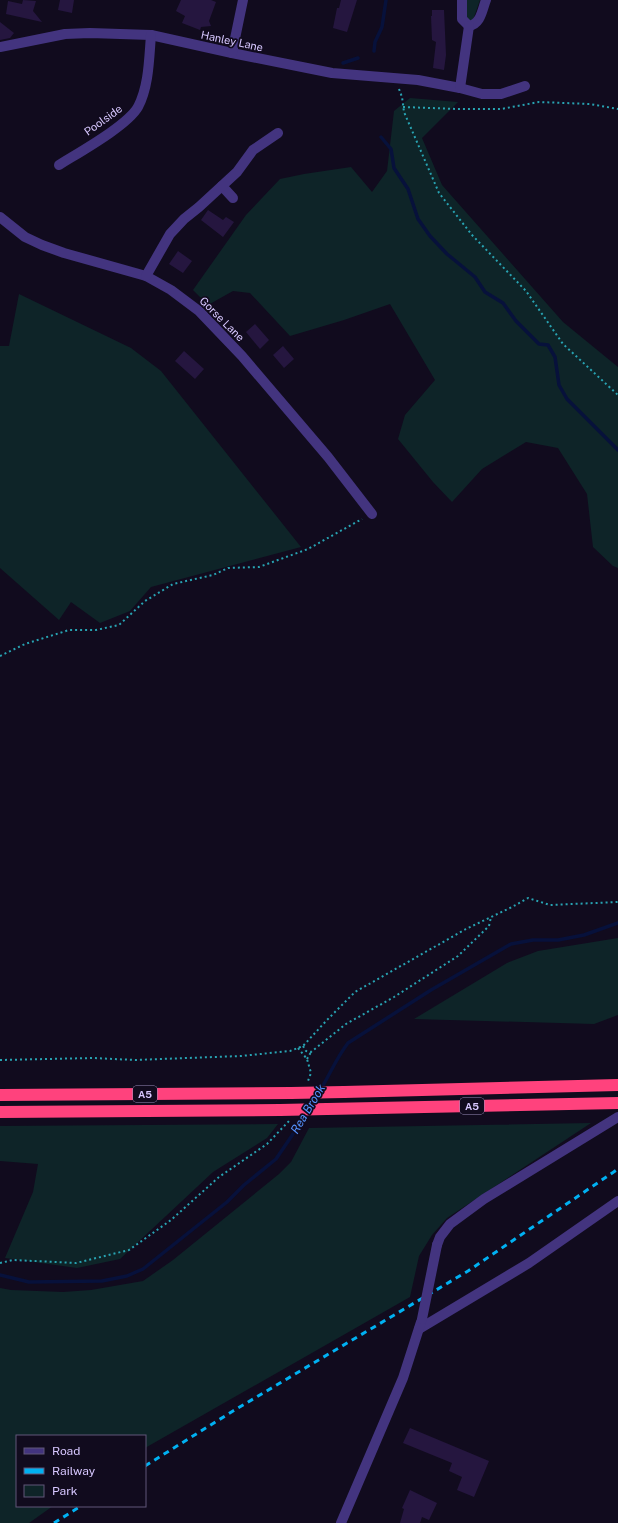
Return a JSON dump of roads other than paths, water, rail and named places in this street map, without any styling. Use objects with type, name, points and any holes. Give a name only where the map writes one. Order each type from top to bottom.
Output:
[{"type":"highway","name":"A5","points":[[0,1094],[291,1093],[618,1085]]},
{"type":"highway","name":"A5","points":[[0,1112],[280,1110],[618,1103]]},
{"type":"street","points":[[232,53],[243,0]]},
{"type":"street","points":[[462,0],[462,19],[469,26]]},
{"type":"street","points":[[469,26],[478,22],[486,0]]},
{"type":"street","points":[[460,88],[469,26]]},
{"type":"street","name":"Hanley Lane","points":[[0,47],[65,34],[90,33],[151,35],[332,73],[418,80],[482,94],[492,95],[510,92],[525,86]]},
{"type":"street","name":"Poolside","points":[[59,165],[115,128],[128,118],[137,108],[144,89],[148,70],[151,35]]},
{"type":"street","points":[[146,276],[170,234],[184,219],[237,172],[253,150],[278,133]]},
{"type":"street","points":[[222,186],[233,198]]},
{"type":"street","name":"Gorse Lane","points":[[0,217],[25,237],[42,245],[64,253],[146,276],[171,290],[199,311],[328,457],[372,514]]},
{"type":"street","points":[[340,1523],[404,1378],[422,1319],[437,1245],[440,1237],[450,1224],[478,1203],[618,1117]]},
{"type":"street","points":[[419,1329],[529,1263],[618,1201]]},
{"type":"waterway","points":[[374,51],[375,42],[382,27],[386,0]]},
{"type":"waterway","points":[[343,63],[358,58]]},
{"type":"waterway","points":[[381,137],[391,149],[394,168],[408,189],[418,219],[430,236],[447,254],[475,277],[485,292],[503,303],[516,321],[539,344],[548,345],[555,357],[559,385],[567,399],[618,450]]},
{"type":"waterway","name":"Rea Brook","points":[[321,1089],[348,1043],[431,990],[511,944],[533,940],[558,940],[584,935],[618,923]]},
{"type":"waterway","name":"Rea Brook","points":[[311,1107],[318,1095]]},
{"type":"waterway","name":"Rea Brook","points":[[0,1275],[29,1282],[102,1281],[127,1276],[143,1269],[227,1202],[244,1185],[276,1159],[308,1112]]},
{"type":"railway","points":[[146,1465],[233,1411],[468,1271],[618,1169]]},
{"type":"railway","points":[[54,1523],[79,1507]]}]
